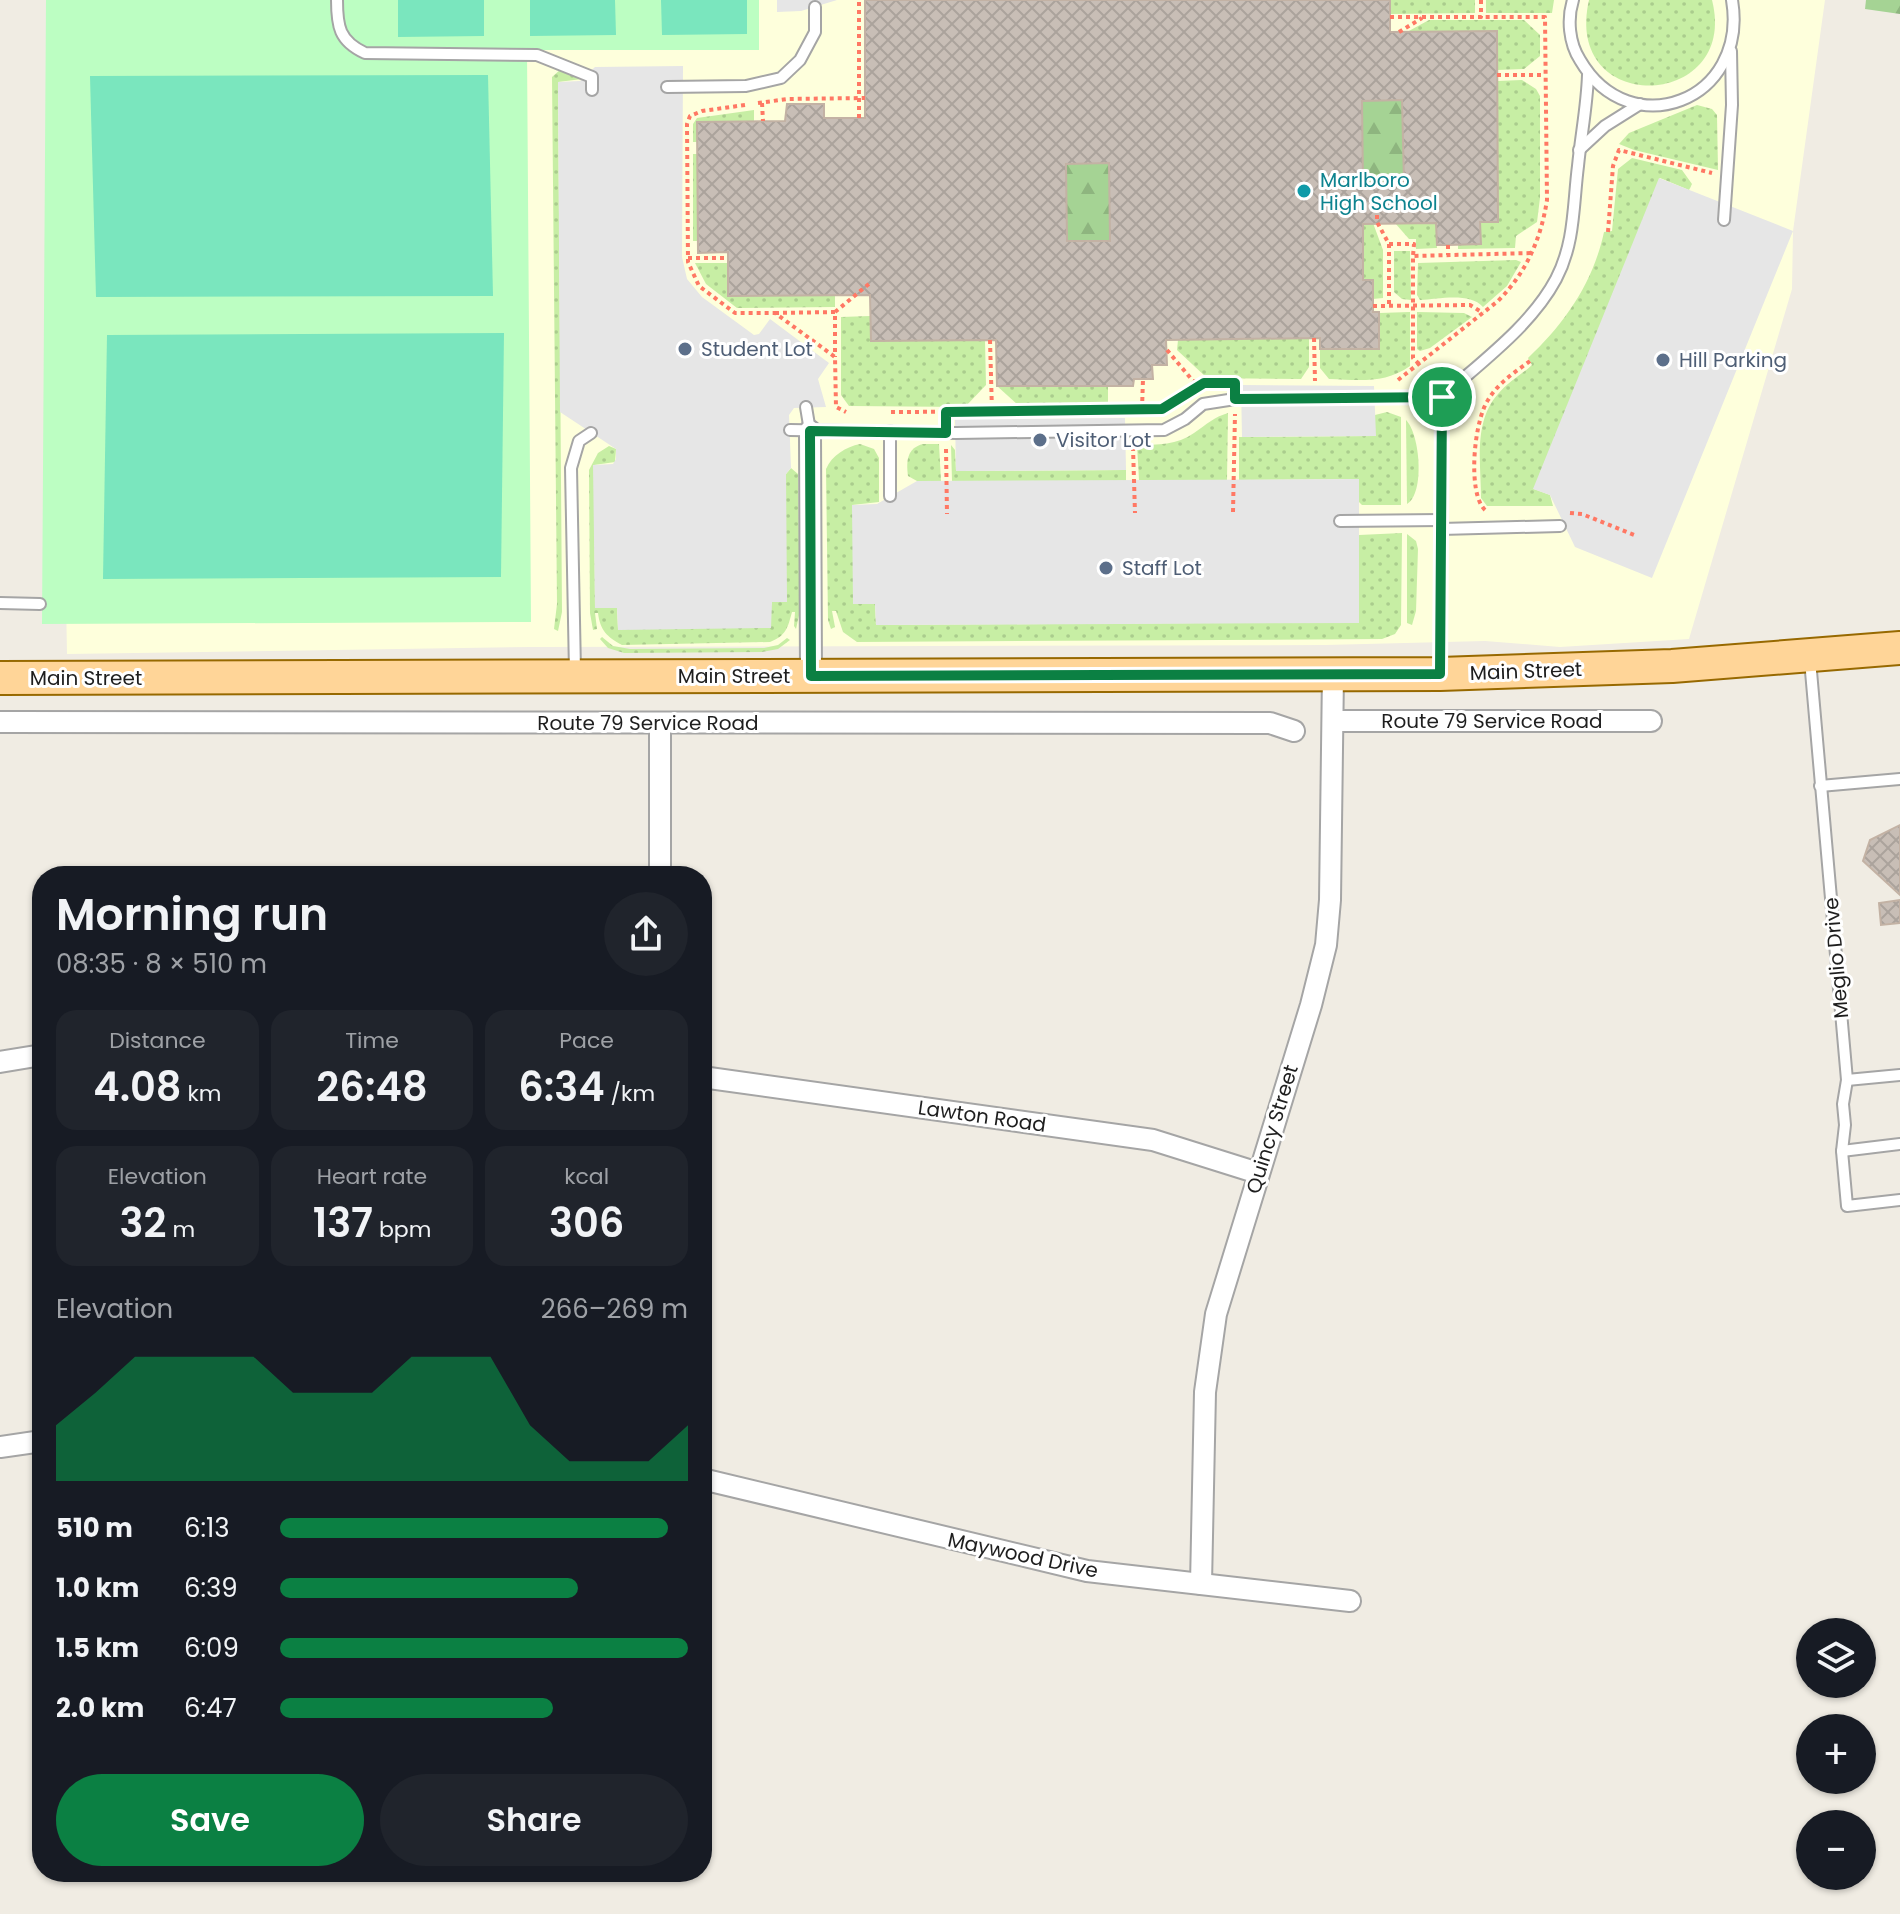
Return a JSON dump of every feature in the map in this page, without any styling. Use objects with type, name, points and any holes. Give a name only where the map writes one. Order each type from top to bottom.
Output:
[{"type":"main road","name":"Main Street","points":[[0,678],[1440,674],[1672,666],[1900,648]]},
{"type":"street","points":[[800,430],[811,676]]},
{"type":"street","name":"Quincy Street","points":[[1201,1584],[1205,1392],[1216,1314],[1311,1005],[1326,945],[1330,900],[1333,674]]},
{"type":"street","name":"Route 79 Service Road","points":[[1333,721],[1651,721]]},
{"type":"street","name":"Route 79 Service Road","points":[[0,722],[1270,723],[1294,731]]},
{"type":"street","points":[[660,723],[660,866]]},
{"type":"street","points":[[0,1062],[32,1057]]},
{"type":"street","name":"Lawton Road","points":[[712,1078],[1153,1140],[1258,1173]]},
{"type":"street","points":[[0,1447],[32,1442]]},
{"type":"street","name":"Maywood Drive","points":[[712,1481],[1087,1571],[1350,1601]]},
{"type":"lane","points":[[337,0],[338,27],[342,38],[365,53],[537,55],[592,77],[592,90]]},
{"type":"lane","points":[[1573,0],[1570,29],[1575,53],[1588,75],[1607,92],[1630,103],[1654,106],[1679,101],[1701,90],[1719,72],[1731,50]]},
{"type":"lane","points":[[1724,220],[1732,105],[1731,50],[1736,22],[1732,0]]},
{"type":"lane","points":[[667,87],[746,86],[781,78],[800,60],[815,32],[815,7]]},
{"type":"lane","points":[[806,407],[800,430],[946,433],[1133,431],[1164,430],[1185,419],[1203,404],[1235,399],[1442,397],[1515,330],[1546,295],[1556,278],[1572,232],[1588,75]]},
{"type":"lane","points":[[1579,150],[1605,126],[1640,104]]},
{"type":"lane","points":[[1440,674],[1442,397]]},
{"type":"lane","points":[[890,431],[890,496]]},
{"type":"lane","points":[[575,677],[571,468],[579,441],[591,433]]},
{"type":"lane","points":[[1340,521],[1560,526]]},
{"type":"lane","points":[[0,603],[40,604]]},
{"type":"lane","name":"Meglio Drive","points":[[1810,657],[1847,1080],[1842,1151],[1847,1206],[1900,1200]]},
{"type":"lane","points":[[1820,786],[1900,779]]},
{"type":"lane","points":[[1847,1080],[1900,1075]]},
{"type":"lane","points":[[1842,1151],[1900,1144]]},
{"type":"path","points":[[859,0],[862,98],[859,118]]},
{"type":"path","points":[[1481,0],[1481,17]]},
{"type":"path","points":[[1388,383],[1401,379],[1513,286],[1532,253],[1547,200],[1545,17],[1390,17]]},
{"type":"path","points":[[1399,32],[1424,17]]},
{"type":"path","points":[[1497,75],[1545,75]]},
{"type":"path","points":[[862,98],[788,99],[702,111],[690,116],[687,124],[688,258],[699,286],[735,313],[835,312],[870,283]]},
{"type":"path","points":[[762,102],[763,121]]},
{"type":"path","points":[[687,148],[697,148]]},
{"type":"path","points":[[1608,232],[1613,166],[1619,150],[1728,175]]},
{"type":"path","points":[[1377,199],[1377,222],[1389,244],[1389,306]]},
{"type":"path","points":[[1389,244],[1414,244],[1413,358],[1419,365]]},
{"type":"path","points":[[1448,245],[1448,255]]},
{"type":"path","points":[[1413,256],[1532,253]]},
{"type":"path","points":[[688,258],[728,258]]},
{"type":"path","points":[[1373,306],[1470,305],[1483,313]]},
{"type":"path","points":[[835,312],[836,407],[842,412],[857,412]]},
{"type":"path","points":[[775,313],[835,357]]},
{"type":"path","points":[[1314,338],[1315,383]]},
{"type":"path","points":[[990,340],[992,412]]},
{"type":"path","points":[[1167,350],[1193,381],[1235,383],[1233,512]]},
{"type":"path","points":[[1498,510],[1484,510],[1478,502],[1477,426],[1481,411],[1494,391],[1530,361]]},
{"type":"path","points":[[1142,410],[1143,379]]},
{"type":"path","points":[[1195,387],[1204,383]]},
{"type":"path","points":[[887,412],[1133,411],[1162,409],[1170,405]]},
{"type":"path","points":[[1133,411],[1135,513]]},
{"type":"path","points":[[946,412],[947,514]]},
{"type":"path","points":[[1565,512],[1582,514],[1634,535]]},
{"type":"shaded area","points":[[61,0],[1825,0],[1793,231],[1792,289],[1689,639],[1560,647],[1485,641],[1325,645],[531,647],[67,654]]},
{"type":"shaded area","points":[[777,0],[837,0],[801,11],[777,12]]},
{"type":"shaded area","name":"Student Lot","points":[[683,66],[682,257],[687,279],[702,297],[754,335],[759,334],[770,319],[829,363],[818,379],[826,407],[794,408],[789,415],[791,468],[786,474],[787,602],[772,602],[771,628],[618,630],[617,608],[595,608],[593,465],[613,464],[616,449],[560,412],[558,82],[580,81],[595,67]]},
{"type":"shaded area","name":"Hill Parking","points":[[1659,178],[1793,231],[1652,578],[1575,547],[1550,495],[1533,489]]},
{"type":"shaded area","points":[[1241,385],[1374,386],[1376,436],[1242,437]]},
{"type":"shaded area","name":"Visitor Lot","points":[[1125,418],[1126,470],[956,471],[955,419]]},
{"type":"shaded area","name":"Staff Lot","points":[[1359,479],[1359,623],[876,625],[875,604],[853,604],[852,505],[877,504],[917,481]]},
{"type":"green space","points":[[46,0],[759,0],[759,50],[527,50],[531,622],[42,624]]},
{"type":"green space","points":[[398,0],[484,0],[484,36],[398,37]]},
{"type":"green space","points":[[530,0],[615,0],[616,35],[530,36]]},
{"type":"green space","points":[[661,0],[747,0],[747,34],[662,35]]},
{"type":"green space","points":[[1390,0],[1475,0],[1475,13],[1390,14]]},
{"type":"green space","points":[[1486,0],[1554,0],[1552,13],[1486,13]]},
{"type":"green space","points":[[1589,0],[1712,0],[1714,36],[1701,63],[1678,79],[1651,86],[1623,81],[1601,65],[1588,38]]},
{"type":"green space","points":[[1866,0],[1900,0],[1900,14],[1865,9]]},
{"type":"green space","points":[[1429,20],[1524,20],[1540,35],[1540,56],[1524,69],[1497,70],[1496,31],[1407,32]]},
{"type":"green space","points":[[561,69],[582,79],[558,82],[562,612],[558,631],[554,629],[557,604],[552,77]]},
{"type":"green space","points":[[488,75],[493,296],[96,297],[90,76]]},
{"type":"green space","points":[[1522,80],[1536,89],[1540,96],[1540,198],[1537,222],[1516,236],[1515,248],[1458,249],[1458,245],[1481,244],[1480,222],[1498,222],[1497,81]]},
{"type":"green space","points":[[1402,100],[1404,182],[1371,182],[1363,185],[1362,101]]},
{"type":"green space","points":[[1697,105],[1712,109],[1717,115],[1718,170],[1619,144],[1629,133]]},
{"type":"green space","points":[[754,110],[754,121],[697,122],[697,142],[693,142],[693,124],[697,118]]},
{"type":"green space","points":[[693,154],[697,154],[698,241],[693,241]]},
{"type":"green space","points":[[1632,158],[1682,170],[1692,184],[1689,190],[1660,178],[1534,489],[1550,495],[1553,506],[1487,506],[1481,498],[1480,457],[1482,430],[1490,405],[1506,386],[1532,365],[1528,358],[1554,331],[1576,301],[1593,268],[1604,232],[1612,231],[1618,169]]},
{"type":"green space","points":[[1109,163],[1110,241],[1067,241],[1066,164]]},
{"type":"green space","points":[[1363,196],[1383,250],[1383,298],[1373,299],[1373,280],[1363,280]]},
{"type":"green space","points":[[1395,223],[1436,223],[1437,248],[1416,249],[1416,239],[1409,239]]},
{"type":"green space","points":[[1394,251],[1410,251],[1411,300],[1402,299],[1394,292]]},
{"type":"green space","points":[[1521,262],[1507,286],[1483,307],[1470,299],[1420,300],[1417,295],[1418,263]]},
{"type":"green space","points":[[695,263],[728,263],[729,296],[835,295],[835,307],[737,308],[706,284]]},
{"type":"green space","points":[[1410,312],[1410,366],[1401,372],[1361,380],[1329,379],[1320,368],[1320,349],[1379,349],[1379,313]]},
{"type":"green space","points":[[1417,312],[1464,313],[1472,317],[1430,348],[1420,351],[1417,349]]},
{"type":"green space","points":[[870,316],[871,341],[985,340],[986,385],[965,407],[849,406],[841,395],[841,317]]},
{"type":"green space","points":[[504,333],[501,577],[103,579],[107,335]]},
{"type":"green space","points":[[1309,338],[1309,367],[1301,379],[1207,378],[1177,350],[1178,340]]},
{"type":"green space","points":[[997,386],[1108,386],[1108,406],[1019,406]]},
{"type":"green space","points":[[1387,412],[1401,417],[1401,505],[1362,505],[1359,502],[1358,479],[1239,480],[1239,437],[1375,436],[1375,415]]},
{"type":"green space","points":[[1228,413],[1227,480],[1139,480],[1137,445],[1181,440]]},
{"type":"green space","points":[[1406,420],[1415,437],[1418,463],[1416,488],[1407,504]]},
{"type":"green space","points":[[860,444],[874,449],[879,458],[879,502],[852,505],[872,604],[875,604],[876,625],[1359,622],[1359,535],[1402,533],[1401,625],[1395,634],[1382,639],[857,642],[843,632],[836,611],[832,611],[835,627],[831,629],[828,620],[826,469],[840,452]]},
{"type":"green space","points":[[923,444],[939,444],[941,481],[917,481],[908,476],[909,456]]},
{"type":"green space","points":[[951,445],[955,450],[956,471],[1126,470],[1126,481],[952,481]]},
{"type":"green space","points":[[609,446],[616,449],[615,462],[594,465],[595,608],[617,608],[618,629],[786,602],[786,474],[791,468],[798,474],[800,611],[796,629],[795,612],[792,612],[786,630],[770,642],[622,645],[605,632],[598,613],[595,613],[597,629],[593,630],[590,613],[589,470],[598,453]]},
{"type":"green space","points":[[1407,534],[1416,541],[1418,549],[1416,611],[1412,625],[1407,623]]},
{"type":"green space","points":[[602,637],[613,646],[630,649],[764,648],[778,645],[787,638],[790,640],[778,649],[762,652],[624,653],[608,648],[600,639]]},
{"type":"building","name":"Marlboro High School","points":[[865,0],[1390,0],[1390,32],[1497,31],[1498,222],[1480,222],[1481,244],[1448,245],[1437,245],[1436,223],[1363,224],[1363,280],[1373,280],[1373,312],[1379,312],[1379,349],[1320,349],[1320,338],[1166,340],[1167,365],[1152,365],[1153,379],[1134,379],[1133,386],[997,386],[996,340],[871,341],[870,295],[728,296],[728,252],[698,253],[697,122],[785,121],[787,104],[824,104],[824,118],[865,118]],"holes":[[[1402,100],[1404,182],[1363,183],[1362,101]],[[1109,163],[1110,241],[1067,241],[1066,164]]]},
{"type":"building","points":[[1900,825],[1900,895],[1863,861],[1870,840]]},
{"type":"building","points":[[1900,900],[1900,923],[1881,925],[1879,903]]},
{"type":"place","name":"Marlboro High School","points":[[1304,191]]},
{"type":"place","name":"Student Lot","points":[[685,349]]},
{"type":"place","name":"Hill Parking","points":[[1663,360]]},
{"type":"place","name":"Visitor Lot","points":[[1040,440]]},
{"type":"place","name":"Staff Lot","points":[[1106,568]]},
{"type":"route","points":[[1204,383],[1235,383],[1235,399],[1442,397],[1440,674],[811,676],[810,431],[946,433],[946,412],[1162,409],[1204,383]]}]
